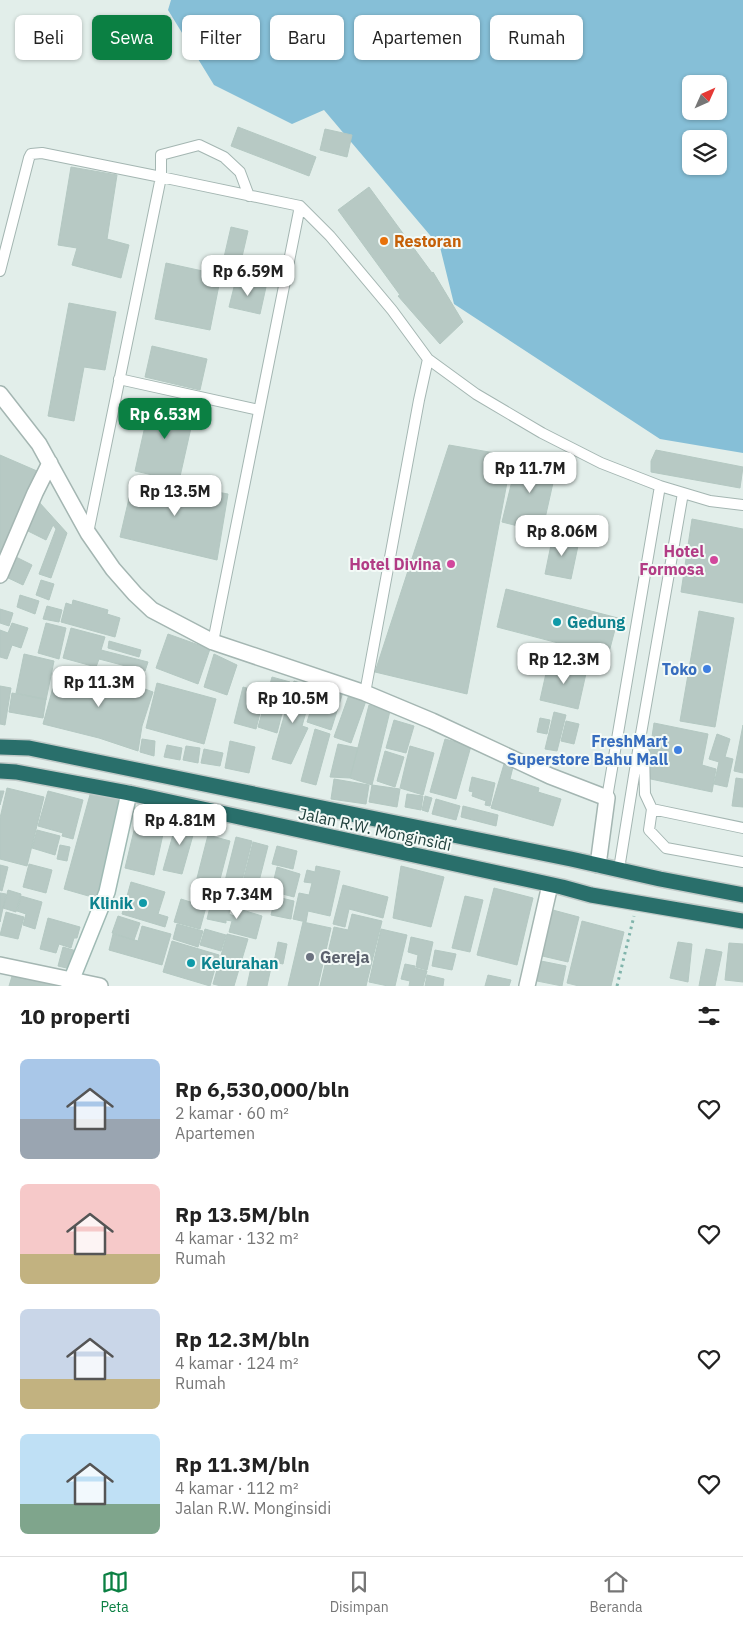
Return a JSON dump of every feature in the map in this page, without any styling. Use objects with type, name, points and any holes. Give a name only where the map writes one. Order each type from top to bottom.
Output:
[{"type":"highway","name":"Jalan R.W. Monginsidi","points":[[0,746],[29,748],[743,895]]},
{"type":"highway","name":"Jalan R.W. Monginsidi","points":[[0,771],[16,772],[129,793],[637,904],[743,921]]},
{"type":"street","points":[[0,394],[39,444],[88,533],[113,569],[140,600],[152,610],[213,642],[365,693],[550,776],[607,798],[598,865]]},
{"type":"street","points":[[0,576],[35,493],[50,463]]},
{"type":"street","points":[[70,983],[107,892],[129,793]]},
{"type":"street","points":[[527,986],[550,885]]},
{"type":"street","points":[[0,965],[70,983],[100,986]]},
{"type":"lane","points":[[88,533],[161,177],[161,155],[199,145],[224,157],[240,172],[249,196]]},
{"type":"lane","points":[[0,271],[28,158],[31,154],[42,153],[300,206],[330,236],[392,310],[428,359],[476,394],[542,433],[601,463],[660,486],[710,501],[743,505]]},
{"type":"lane","points":[[213,642],[300,206]]},
{"type":"lane","points":[[365,693],[428,359]]},
{"type":"lane","points":[[119,379],[259,410]]},
{"type":"lane","points":[[607,798],[660,486]]},
{"type":"lane","points":[[619,870],[683,493]]},
{"type":"lane","points":[[638,751],[644,752],[645,794],[652,809],[648,830],[666,848],[743,862]]},
{"type":"lane","points":[[652,809],[743,828]]},
{"type":"path","points":[[617,986],[637,904]]},
{"type":"water","points":[[171,0],[743,0],[743,453],[660,439],[454,304],[440,247],[324,110],[292,124],[214,85],[199,60],[260,60],[260,15],[182,15],[182,33],[168,10]]},
{"type":"building","points":[[238,127],[316,157],[309,176],[231,146]]},
{"type":"building","points":[[325,129],[352,135],[347,157],[320,150]]},
{"type":"building","points":[[71,167],[117,175],[107,239],[129,245],[121,278],[72,265],[77,248],[58,245]]},
{"type":"building","name":"Restoran","points":[[369,187],[433,272],[463,322],[440,344],[398,296],[400,295],[338,210]]},
{"type":"building","points":[[231,227],[248,231],[239,270],[222,266]]},
{"type":"building","points":[[166,263],[221,275],[210,330],[155,319]]},
{"type":"building","points":[[236,279],[266,287],[260,314],[229,307]]},
{"type":"building","points":[[69,303],[116,312],[105,370],[84,367],[74,421],[48,416]]},
{"type":"building","points":[[152,346],[207,359],[200,390],[145,377]]},
{"type":"building","points":[[151,399],[195,410],[179,481],[135,471]]},
{"type":"building","name":"Hotel Divina","points":[[449,445],[512,456],[467,694],[375,672]]},
{"type":"building","points":[[656,450],[743,467],[740,488],[651,472],[651,461]]},
{"type":"building","points":[[0,455],[37,471],[0,570]]},
{"type":"building","points":[[518,456],[557,465],[542,532],[502,522]]},
{"type":"building","points":[[134,477],[228,494],[217,560],[120,537]]},
{"type":"building","points":[[39,502],[67,533],[51,578],[39,574],[56,529],[53,525],[46,540],[28,531]]},
{"type":"building","name":"Hotel Formosa","points":[[692,519],[743,529],[743,603],[681,592]]},
{"type":"building","name":"Gedung","points":[[553,535],[579,541],[571,579],[545,574]]},
{"type":"building","points":[[12,555],[32,565],[23,585],[2,575]]},
{"type":"building","points":[[41,580],[54,584],[49,600],[36,595]]},
{"type":"building","name":"Gedung","points":[[506,589],[618,618],[608,656],[497,627]]},
{"type":"building","points":[[20,595],[39,601],[35,614],[17,607]]},
{"type":"building","points":[[73,600],[108,610],[107,614],[120,618],[115,637],[61,622],[66,603],[72,605]]},
{"type":"building","points":[[47,606],[62,610],[59,622],[43,619]]},
{"type":"building","points":[[0,609],[13,613],[9,626],[0,623]]},
{"type":"building","name":"Toko","points":[[699,611],[734,618],[715,727],[680,721]]},
{"type":"building","points":[[12,623],[28,628],[21,648],[12,645],[7,659],[0,657],[0,630],[8,633]]},
{"type":"building","points":[[46,623],[66,628],[59,659],[38,653]]},
{"type":"building","points":[[71,628],[105,637],[101,650],[148,662],[145,671],[99,659],[96,667],[63,658]]},
{"type":"building","points":[[168,634],[210,649],[198,684],[156,668]]},
{"type":"building","points":[[109,641],[141,650],[139,657],[108,648]]},
{"type":"building","points":[[24,654],[54,661],[46,700],[16,693]]},
{"type":"building","points":[[214,654],[237,665],[227,695],[204,687]]},
{"type":"building","name":"Gedung","points":[[549,660],[587,669],[578,709],[540,700]]},
{"type":"building","points":[[58,669],[101,682],[108,675],[153,692],[142,726],[138,751],[99,738],[43,724]]},
{"type":"building","points":[[272,677],[290,682],[277,733],[258,727]]},
{"type":"building","points":[[294,681],[313,687],[302,726],[308,728],[291,764],[272,759]]},
{"type":"building","points":[[320,681],[344,689],[331,730],[307,722]]},
{"type":"building","points":[[157,683],[216,699],[204,744],[146,728]]},
{"type":"building","points":[[0,686],[11,688],[5,725],[0,724]]},
{"type":"building","points":[[243,687],[265,693],[256,729],[234,723]]},
{"type":"building","points":[[350,692],[367,698],[351,743],[334,737]]},
{"type":"building","points":[[12,693],[46,699],[43,718],[9,712]]},
{"type":"building","points":[[369,705],[390,711],[372,785],[350,778]]},
{"type":"building","points":[[554,712],[566,715],[557,751],[545,749]]},
{"type":"building","points":[[540,718],[550,720],[547,734],[537,732]]},
{"type":"building","points":[[394,720],[414,726],[406,753],[386,748]]},
{"type":"building","points":[[566,721],[579,724],[574,744],[561,741]]},
{"type":"building","name":"FreshMart Superstore Bahu Mall","points":[[654,723],[708,734],[702,765],[716,769],[712,792],[646,778]]},
{"type":"building","points":[[743,725],[743,773],[734,771]]},
{"type":"building","points":[[315,729],[330,734],[316,785],[301,781]]},
{"type":"building","points":[[717,734],[730,739],[725,757],[733,759],[727,787],[714,784],[719,762],[709,759]]},
{"type":"building","points":[[142,739],[155,741],[154,756],[140,752]]},
{"type":"building","points":[[445,739],[471,746],[456,799],[430,792]]},
{"type":"building","points":[[230,741],[255,747],[249,773],[225,768]]},
{"type":"building","points":[[338,744],[358,748],[350,778],[330,777]]},
{"type":"building","points":[[167,745],[182,748],[180,760],[164,757]]},
{"type":"building","points":[[186,746],[200,748],[198,763],[183,760]]},
{"type":"building","points":[[410,746],[434,753],[423,795],[400,788]]},
{"type":"building","points":[[204,749],[223,753],[220,766],[201,763]]},
{"type":"building","points":[[385,751],[404,757],[395,787],[377,781]]},
{"type":"building","points":[[504,764],[513,767],[510,779],[539,788],[538,792],[561,799],[553,826],[491,808]]},
{"type":"building","points":[[472,777],[495,783],[490,806],[485,805],[486,801],[472,796],[473,792],[469,791]]},
{"type":"building","points":[[736,778],[743,779],[743,807],[732,806]]},
{"type":"building","points":[[334,779],[369,785],[366,804],[331,799]]},
{"type":"building","points":[[372,785],[400,789],[397,807],[369,802]]},
{"type":"building","points":[[7,788],[44,797],[27,866],[0,859],[0,818]]},
{"type":"building","points":[[0,791],[4,791],[0,805]]},
{"type":"building","points":[[48,791],[83,800],[73,839],[62,836],[63,833],[38,826]]},
{"type":"building","points":[[91,791],[129,793],[99,899],[64,889]]},
{"type":"building","points":[[407,794],[423,796],[421,810],[405,807]]},
{"type":"building","points":[[425,796],[432,798],[428,812],[422,810]]},
{"type":"building","points":[[436,799],[460,806],[456,820],[432,814]]},
{"type":"building","points":[[463,806],[498,815],[496,826],[461,817]]},
{"type":"building","points":[[178,817],[197,821],[182,874],[163,870]]},
{"type":"building","points":[[137,818],[165,825],[154,875],[125,868]]},
{"type":"building","points":[[37,830],[60,836],[55,855],[32,848]]},
{"type":"building","points":[[208,835],[230,841],[217,891],[195,886]]},
{"type":"building","points":[[236,837],[252,841],[238,897],[222,893]]},
{"type":"building","points":[[253,842],[268,846],[255,897],[240,893]]},
{"type":"building","points":[[60,845],[70,847],[67,861],[57,859]]},
{"type":"building","points":[[277,846],[297,851],[293,869],[272,864]]},
{"type":"building","points":[[29,864],[52,870],[46,893],[23,887]]},
{"type":"building","points":[[0,865],[8,867],[2,891],[0,890]]},
{"type":"building","points":[[316,866],[340,871],[330,916],[308,911],[306,922],[293,919],[299,893],[309,895],[312,883],[304,882],[307,870],[315,872]]},
{"type":"building","points":[[401,866],[444,877],[431,927],[393,918]]},
{"type":"building","points":[[277,867],[300,874],[294,897],[271,891]]},
{"type":"building","name":"Klinik","points":[[131,882],[165,892],[158,914],[168,917],[165,927],[122,914]]},
{"type":"building","points":[[343,885],[388,897],[383,918],[349,909],[345,927],[333,924]]},
{"type":"building","points":[[494,888],[533,898],[517,965],[477,955]]},
{"type":"building","points":[[8,890],[21,894],[16,912],[3,908]]},
{"type":"building","points":[[271,892],[280,894],[278,902],[269,900]]},
{"type":"building","points":[[0,893],[6,894],[0,922]]},
{"type":"building","points":[[21,896],[42,902],[35,929],[23,925],[26,914],[17,911]]},
{"type":"building","points":[[465,896],[483,900],[470,952],[452,948]]},
{"type":"building","points":[[281,898],[294,901],[291,919],[271,915],[274,903],[280,904]]},
{"type":"building","points":[[181,899],[206,907],[200,929],[174,922]]},
{"type":"building","points":[[211,903],[230,908],[229,914],[234,916],[236,908],[262,916],[256,939],[229,932],[232,921],[226,920],[226,923],[207,919]]},
{"type":"building","points":[[549,909],[579,917],[568,962],[538,955]]},
{"type":"building","points":[[6,912],[24,917],[18,939],[0,935]]},
{"type":"building","points":[[352,914],[382,921],[366,986],[320,986],[334,927],[348,930]]},
{"type":"building","points":[[118,916],[140,923],[134,940],[112,933]]},
{"type":"building","points":[[48,918],[80,927],[77,938],[74,938],[71,948],[59,944],[56,953],[40,949]]},
{"type":"building","points":[[582,921],[624,932],[611,986],[579,986],[567,983]]},
{"type":"building","name":"Gereja","points":[[303,922],[331,928],[318,986],[288,986]]},
{"type":"building","points":[[177,924],[203,931],[198,947],[173,939]]},
{"type":"building","points":[[142,926],[171,934],[162,965],[109,950],[113,934],[138,941]]},
{"type":"building","points":[[205,929],[226,935],[221,951],[200,945]]},
{"type":"building","points":[[381,929],[407,935],[395,986],[369,982]]},
{"type":"building","name":"Kelurahan","points":[[227,934],[248,939],[234,986],[213,984]]},
{"type":"building","points":[[411,937],[433,942],[427,970],[416,967],[418,955],[408,952]]},
{"type":"building","name":"Kelurahan","points":[[172,941],[219,955],[210,986],[163,972]]},
{"type":"building","points":[[278,942],[287,944],[283,964],[274,962]]},
{"type":"building","points":[[678,942],[692,944],[688,982],[670,978]]},
{"type":"building","points":[[729,943],[743,944],[743,982],[725,980]]},
{"type":"building","points":[[63,947],[80,952],[75,970],[58,966]]},
{"type":"building","points":[[706,949],[722,952],[715,986],[699,986]]},
{"type":"building","points":[[435,950],[456,954],[452,970],[432,966]]},
{"type":"building","points":[[253,958],[272,963],[267,986],[247,986]]},
{"type":"building","points":[[536,960],[566,966],[562,986],[532,980]]},
{"type":"building","points":[[405,964],[427,971],[423,986],[409,986],[410,981],[401,979]]},
{"type":"building","points":[[13,973],[63,986],[9,986]]},
{"type":"building","points":[[427,975],[444,979],[443,986],[425,986]]},
{"type":"building","points":[[488,975],[511,980],[509,986],[485,986]]},
{"type":"place","name":"Restoran","points":[[384,241]]},
{"type":"place","name":"Hotel Formosa","points":[[714,560]]},
{"type":"place","name":"Hotel Divina","points":[[451,564]]},
{"type":"place","name":"Gedung","points":[[557,622]]},
{"type":"place","name":"Toko","points":[[707,669]]},
{"type":"place","name":"FreshMart Superstore Bahu Mall","points":[[678,750]]},
{"type":"place","name":"Klinik","points":[[143,903]]},
{"type":"place","name":"Gereja","points":[[310,957]]},
{"type":"place","name":"Kelurahan","points":[[191,963]]}]
